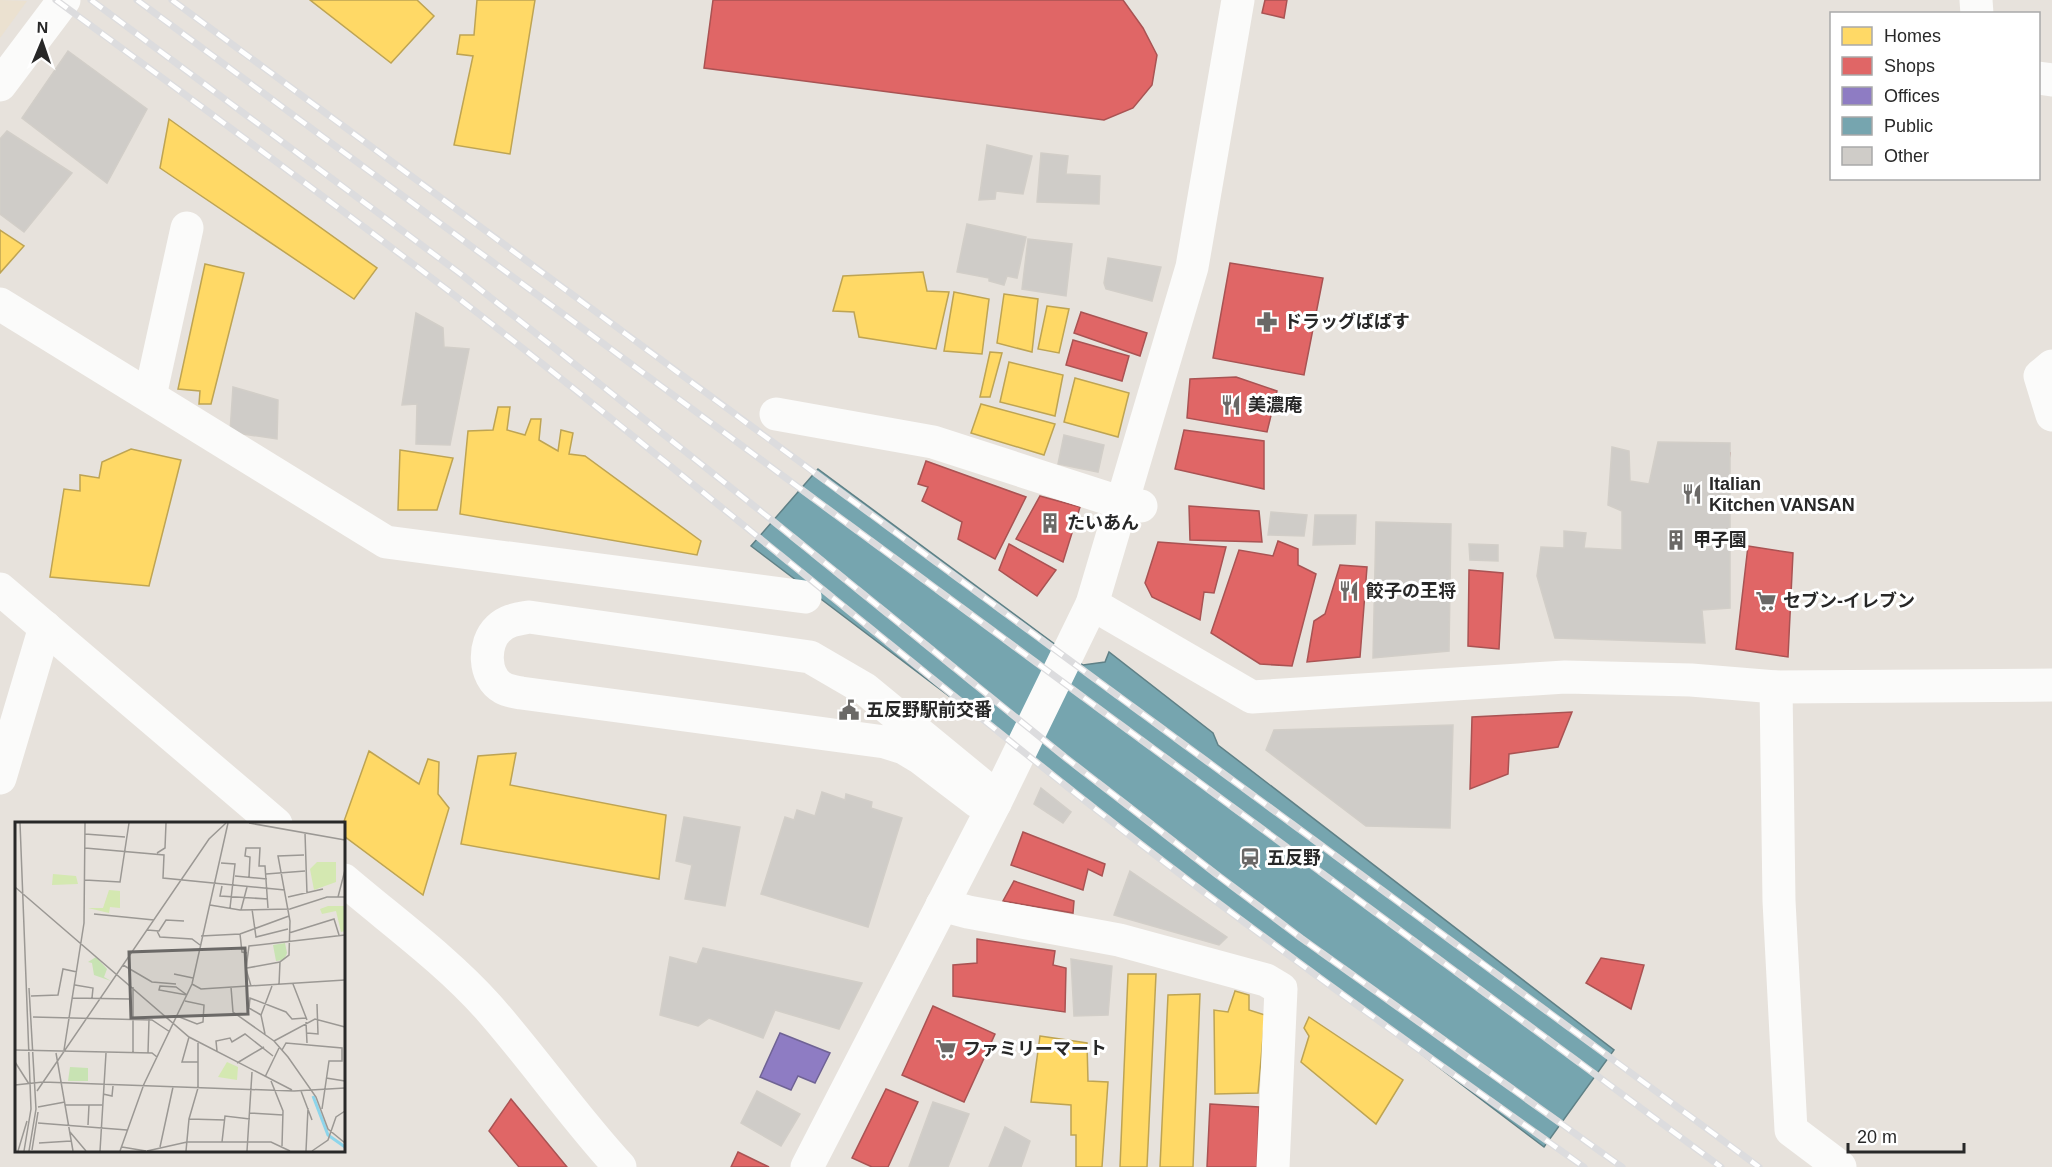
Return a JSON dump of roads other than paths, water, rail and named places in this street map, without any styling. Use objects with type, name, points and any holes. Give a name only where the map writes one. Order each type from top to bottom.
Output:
[{"type":"street","points":[[0,86],[64,0]]},
{"type":"street","points":[[810,1166],[995,803],[1092,604],[1132,504],[1192,267],[1238,0]]},
{"type":"street","points":[[150,396],[187,228]]},
{"type":"street","points":[[0,304],[386,542],[805,597]]},
{"type":"street","points":[[2052,366],[2040,376],[2052,415]]},
{"type":"street","points":[[776,414],[933,442],[1132,504]]},
{"type":"street","points":[[0,589],[274,822]]},
{"type":"street","points":[[1092,604],[1252,697],[1565,676],[1691,680],[1776,687],[2052,685]]},
{"type":"street","points":[[529,617],[810,657],[865,689],[983,786],[995,803],[978,802],[919,757],[904,748],[885,742],[503,688],[494,680],[486,665],[490,643],[497,630],[503,625],[529,617]]},
{"type":"street","points":[[0,778],[45,627]]},
{"type":"street","points":[[1776,687],[1779,901],[1791,1130],[1840,1167]]},
{"type":"street","points":[[345,881],[451,970],[488,1007],[620,1167]]},
{"type":"street","points":[[942,905],[968,912],[1119,940],[1266,980],[1281,990],[1273,1167]]},
{"type":"railway","points":[[56,0],[475,311],[1133,838],[1324,981],[1584,1167]]},
{"type":"railway","points":[[91,0],[462,275],[768,517],[1066,758],[1216,874],[1301,938],[1622,1167]]},
{"type":"railway","points":[[137,0],[1721,1167]]},
{"type":"railway","points":[[172,0],[1759,1167]]},
{"type":"place","name":"ドラッグぱぱす","points":[[1267,322]]},
{"type":"place","name":"美濃庵","points":[[1231,405]]},
{"type":"place","name":"Italian Kitchen VANSAN","points":[[1692,494]]},
{"type":"place","name":"たいあん","points":[[1050,523]]},
{"type":"place","name":"甲子園","points":[[1676,540]]},
{"type":"place","name":"餃子の王将","points":[[1349,591]]},
{"type":"place","name":"セブン-イレブン","points":[[1766,601]]},
{"type":"place","name":"五反野駅前交番","points":[[849,710]]},
{"type":"place","name":"五反野","points":[[1250,858]]},
{"type":"place","name":"ファミリーマート","points":[[946,1049]]}]
